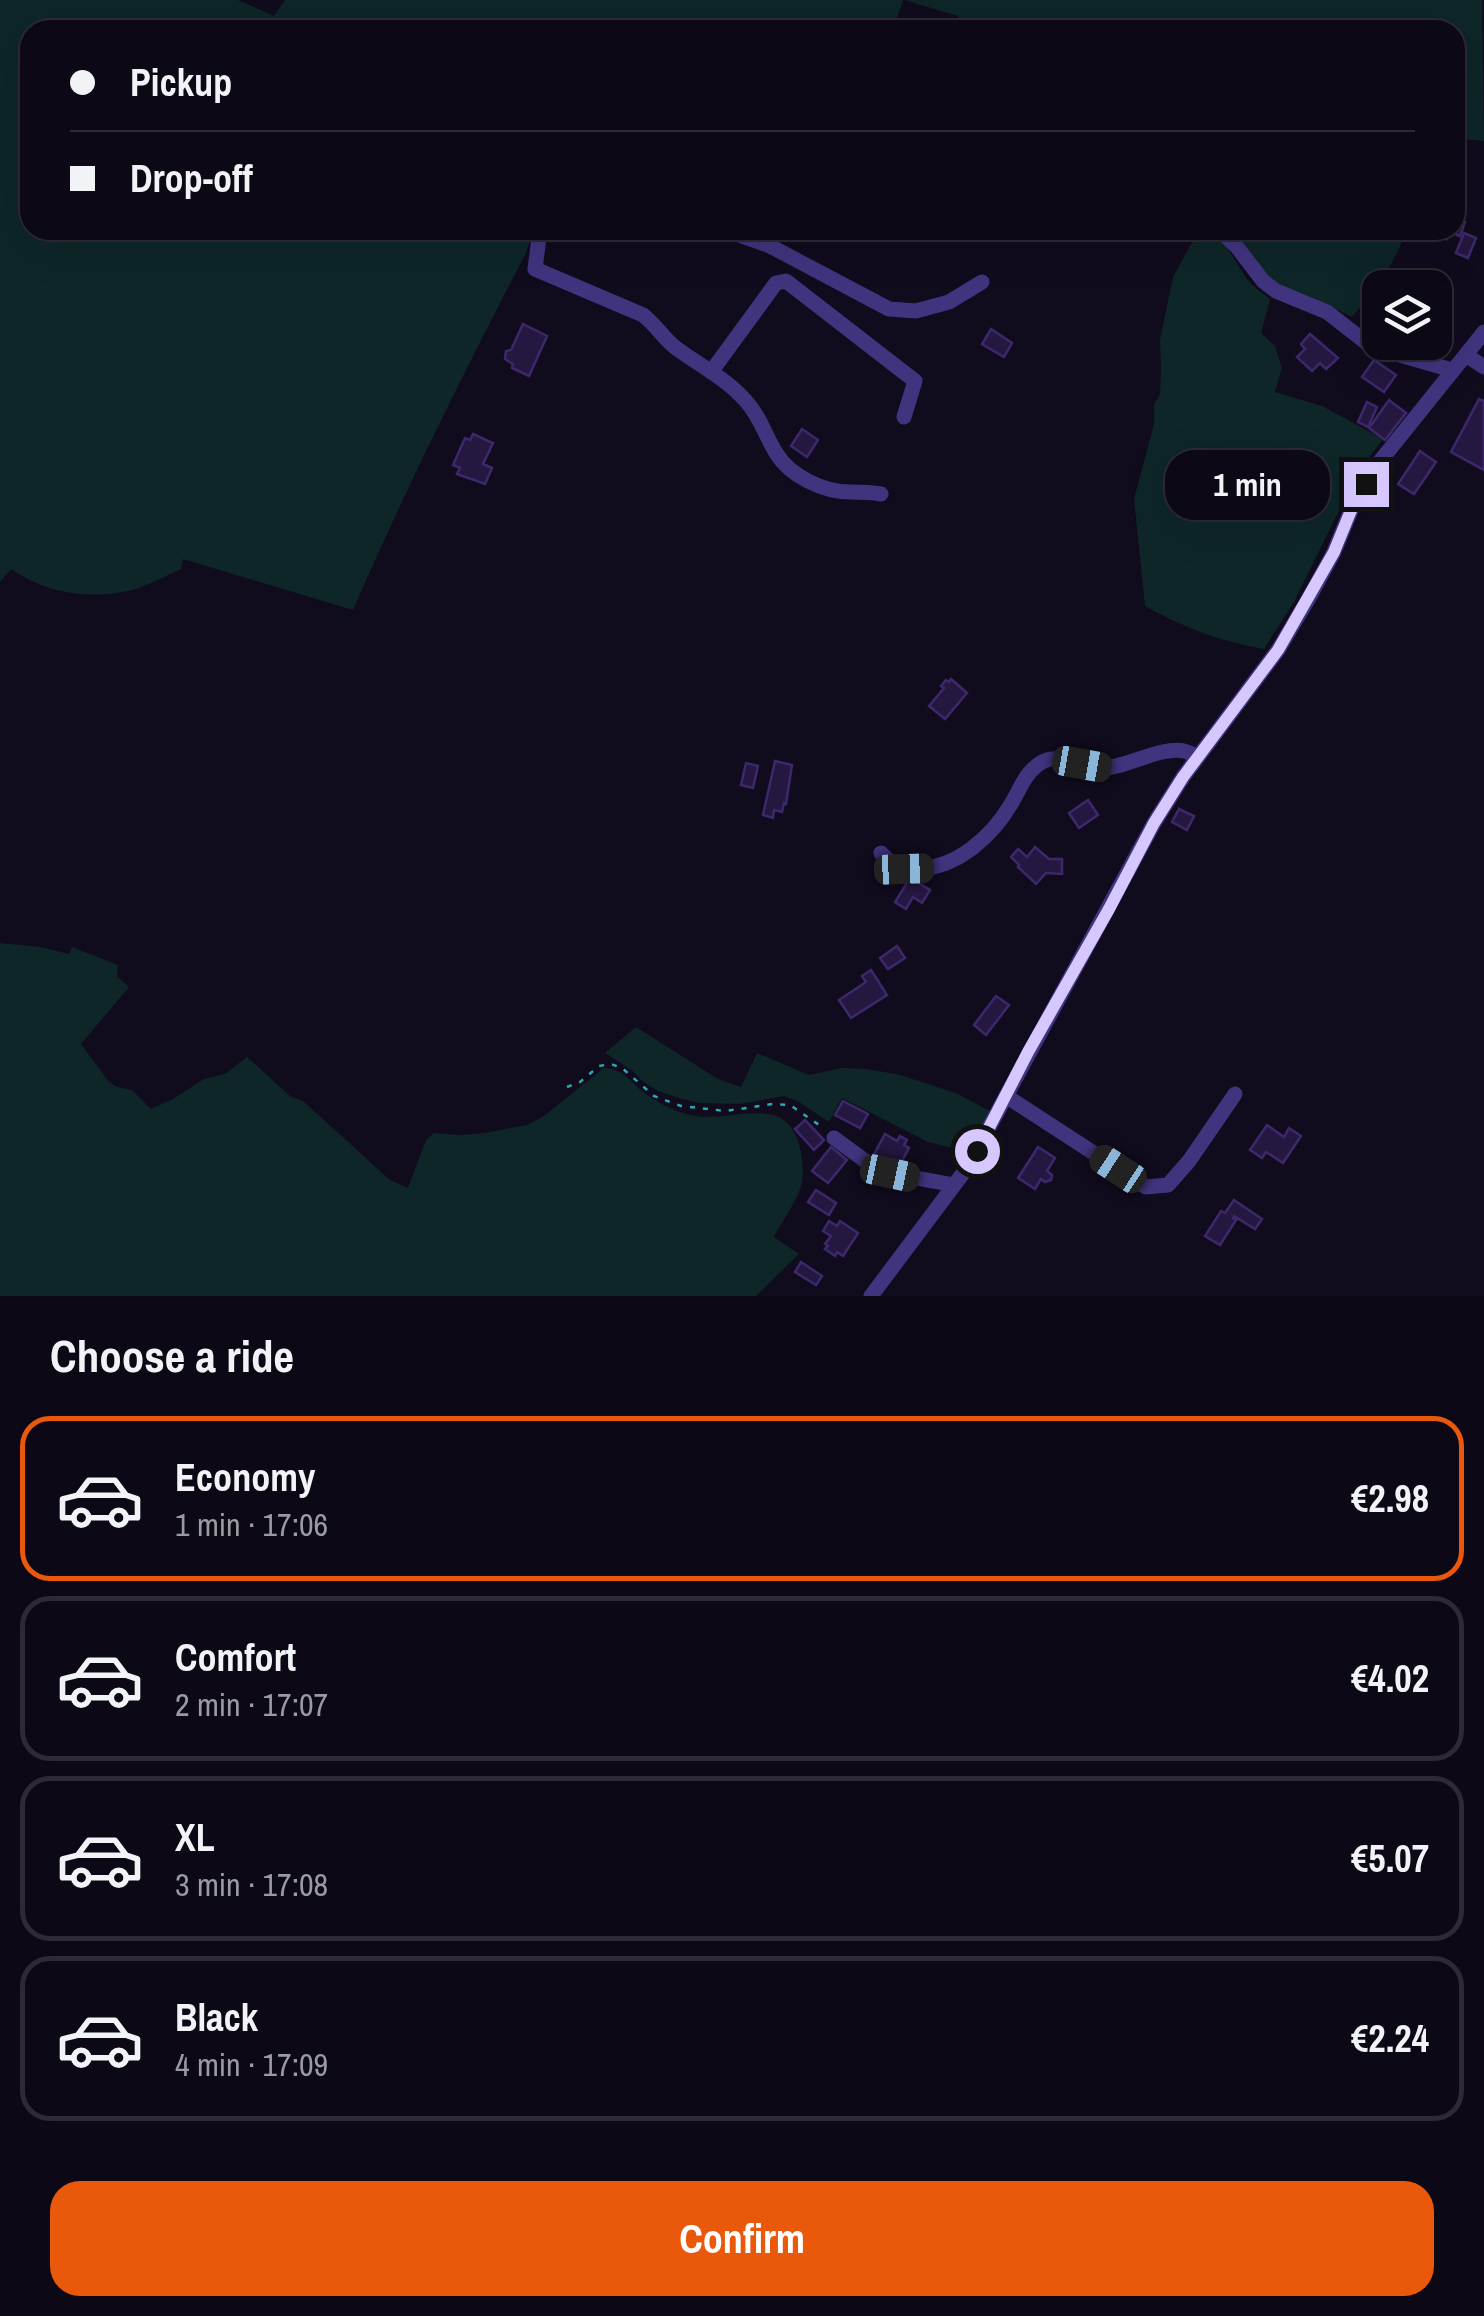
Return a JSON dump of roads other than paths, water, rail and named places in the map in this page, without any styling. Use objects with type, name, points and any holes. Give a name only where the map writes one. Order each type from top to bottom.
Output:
[{"type":"street","points":[[539,240],[535,269],[644,315],[671,345],[744,399],[762,422],[779,458],[791,469],[820,487],[880,494]]},
{"type":"street","points":[[753,240],[888,309],[902,312],[949,302],[982,282]]},
{"type":"street","points":[[1230,240],[1276,291],[1327,312],[1372,346],[1452,370]]},
{"type":"street","points":[[712,372],[776,282],[786,281],[915,381],[904,417]]},
{"type":"street","points":[[872,1296],[988,1133],[1154,823],[1278,650],[1326,567],[1354,503],[1377,465],[1484,332]]},
{"type":"street","points":[[1466,355],[1484,367]]},
{"type":"street","points":[[881,854],[904,869],[945,865],[994,828],[1029,771],[1047,759],[1102,768],[1169,752],[1183,751],[1198,758]]},
{"type":"street","points":[[1006,1096],[1146,1187],[1168,1184],[1189,1161],[1235,1094]]},
{"type":"street","points":[[834,1138],[878,1171],[954,1185]]}]
